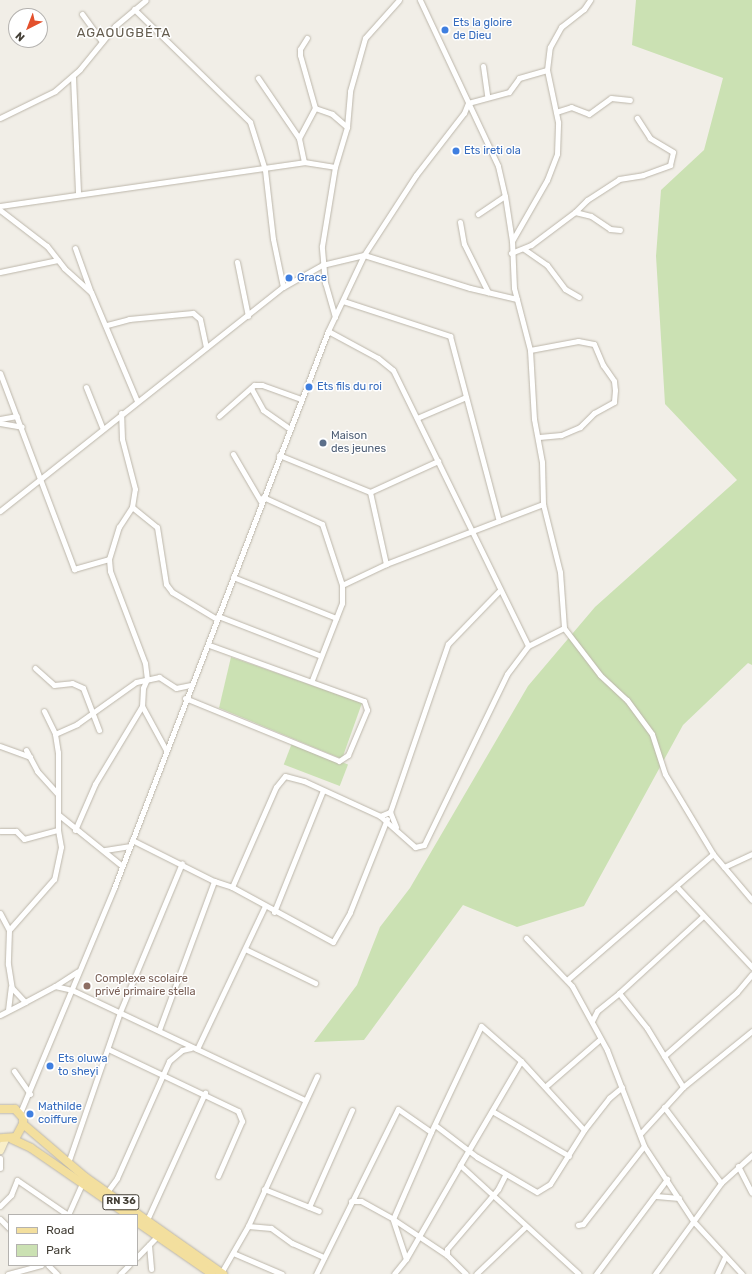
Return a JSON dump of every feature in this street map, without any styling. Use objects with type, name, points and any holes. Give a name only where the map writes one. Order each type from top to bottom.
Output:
[{"type":"main road","points":[[0,1109],[10,1107],[20,1113],[23,1124],[19,1135],[6,1139],[0,1150]]},
{"type":"main road","name":"RN 36","points":[[23,1124],[68,1163],[222,1273]]},
{"type":"main road","name":"RN 36","points":[[6,1139],[31,1148],[127,1214]]},
{"type":"main road","name":"RN 36","points":[[138,1223],[202,1271],[212,1274]]},
{"type":"street","points":[[0,118],[38,102],[73,77],[102,42],[134,9],[146,0]]},
{"type":"street","points":[[335,317],[322,265],[335,167],[347,126],[350,91],[366,38],[399,0]]},
{"type":"street","points":[[420,0],[498,166],[505,196],[512,241],[511,253],[517,299],[530,350],[534,419],[539,437],[543,504],[560,572],[564,628],[600,675],[627,700],[652,734],[665,774],[713,854],[752,900]]},
{"type":"street","points":[[512,241],[556,161],[558,138],[556,112],[547,70],[550,47],[561,27],[584,9],[590,0]]},
{"type":"street","points":[[134,9],[246,117],[254,132],[265,170],[273,239],[283,287]]},
{"type":"street","points":[[82,14],[102,42]]},
{"type":"street","points":[[299,138],[315,108],[300,49],[306,38]]},
{"type":"street","points":[[483,66],[488,96]]},
{"type":"street","points":[[20,1113],[30,1094],[72,990],[78,971],[132,840],[190,685],[209,645],[233,576],[300,399],[328,331],[364,256],[419,170],[464,113],[468,103],[488,96],[510,92],[519,78],[547,70]]},
{"type":"street","points":[[73,77],[78,193]]},
{"type":"street","points":[[258,78],[299,138],[304,162]]},
{"type":"street","points":[[556,112],[571,107],[589,114],[610,98],[630,100]]},
{"type":"street","points":[[315,108],[332,114],[347,126]]},
{"type":"street","points":[[464,113],[473,113]]},
{"type":"street","points":[[511,253],[524,249],[575,212],[587,200],[619,179],[643,175],[670,165],[674,152],[650,138],[637,118]]},
{"type":"street","points":[[0,206],[78,193],[132,190],[265,170],[304,162],[335,167]]},
{"type":"street","points":[[478,214],[505,196]]},
{"type":"street","points":[[0,210],[47,246],[58,260],[91,292]]},
{"type":"street","points":[[575,212],[591,216],[610,229],[620,230]]},
{"type":"street","points":[[460,222],[467,251],[488,292]]},
{"type":"street","points":[[75,248],[91,292],[107,325],[137,401]]},
{"type":"street","points":[[524,249],[547,265],[565,289],[579,297]]},
{"type":"street","points":[[0,511],[102,427],[248,316],[283,287],[322,265],[364,256],[517,299]]},
{"type":"street","points":[[0,272],[58,260]]},
{"type":"street","points":[[237,262],[248,316]]},
{"type":"street","points":[[310,272],[324,276]]},
{"type":"street","points":[[343,301],[447,333],[452,339],[499,521]]},
{"type":"street","points":[[107,325],[128,319],[193,313],[200,318],[206,347]]},
{"type":"street","points":[[328,331],[388,365],[417,418],[528,646]]},
{"type":"street","points":[[530,350],[578,341],[594,344],[615,390],[614,402],[594,413],[580,426],[561,435],[539,437]]},
{"type":"street","points":[[0,373],[42,477],[74,569],[109,558]]},
{"type":"street","points":[[219,416],[251,388],[262,385],[300,399]]},
{"type":"street","points":[[86,387],[102,427]]},
{"type":"street","points":[[251,388],[263,410],[289,428]]},
{"type":"street","points":[[417,418],[466,397]]},
{"type":"street","points":[[75,830],[95,784],[142,706],[143,688],[148,679],[145,663],[124,601],[110,571],[109,558],[119,527],[132,507],[135,489],[122,439],[121,413]]},
{"type":"street","points":[[0,419],[17,416]]},
{"type":"street","points":[[0,423],[22,427]]},
{"type":"street","points":[[233,454],[262,500],[322,524],[342,585],[342,603],[312,680]]},
{"type":"street","points":[[279,455],[370,492],[438,462]]},
{"type":"street","points":[[370,492],[386,564]]},
{"type":"street","points":[[342,585],[386,564],[543,504]]},
{"type":"street","points":[[132,507],[157,527],[166,584],[172,592],[218,617],[321,656]]},
{"type":"street","points":[[233,576],[336,618]]},
{"type":"street","points":[[397,829],[390,812],[448,644],[500,590]]},
{"type":"street","points":[[232,887],[281,779],[289,776],[386,819],[415,847],[424,845],[507,674],[528,646],[564,628]]},
{"type":"street","points":[[185,698],[339,761],[344,759],[367,710],[367,705],[364,700],[312,680],[308,682],[209,645]]},
{"type":"street","points":[[35,668],[54,685],[72,684],[83,688],[100,730]]},
{"type":"street","points":[[55,734],[77,724],[93,711],[136,682],[159,677],[176,688],[190,685]]},
{"type":"street","points":[[142,706],[166,750]]},
{"type":"street","points":[[9,930],[54,879],[61,847],[58,830],[58,752],[55,734],[44,711]]},
{"type":"street","points":[[0,746],[30,757]]},
{"type":"street","points":[[26,750],[37,772],[57,793]]},
{"type":"street","points":[[274,912],[323,790]]},
{"type":"street","points":[[380,816],[390,812]]},
{"type":"street","points":[[59,815],[75,830],[105,850],[121,865]]},
{"type":"street","points":[[132,840],[182,863],[214,882],[232,887],[274,912],[333,942],[350,912],[386,819]]},
{"type":"street","points":[[0,831],[15,830],[24,839],[58,830]]},
{"type":"street","points":[[105,850],[129,846]]},
{"type":"street","points":[[567,980],[713,854]]},
{"type":"street","points":[[724,867],[752,854]]},
{"type":"street","points":[[68,1163],[120,1012],[182,863]]},
{"type":"street","points":[[159,1030],[214,882]]},
{"type":"street","points":[[676,886],[752,967]]},
{"type":"street","points":[[198,1049],[265,906]]},
{"type":"street","points":[[0,913],[9,930],[8,964],[12,986],[8,1010]]},
{"type":"street","points":[[592,1021],[597,1011],[620,993],[703,916]]},
{"type":"street","points":[[526,938],[567,980],[592,1021],[622,1087],[644,1146],[694,1222],[742,1274]]},
{"type":"street","points":[[245,949],[315,983]]},
{"type":"street","points":[[0,1015],[55,986],[78,971]]},
{"type":"street","points":[[664,1056],[737,992],[752,974]]},
{"type":"street","points":[[12,986],[25,1002]]},
{"type":"street","points":[[55,986],[72,990],[159,1030],[191,1048],[198,1049],[306,1100]]},
{"type":"street","points":[[620,993],[647,1028],[683,1087]]},
{"type":"street","points":[[586,1011],[597,1011]]},
{"type":"street","points":[[406,1259],[393,1219],[481,1026],[522,1061],[584,1130]]},
{"type":"street","points":[[640,1134],[683,1087],[752,1031]]},
{"type":"street","points":[[546,1086],[600,1039]]},
{"type":"street","points":[[181,1043],[182,1050]]},
{"type":"street","points":[[107,1192],[117,1178],[169,1061],[182,1050],[191,1048]]},
{"type":"street","points":[[108,1049],[205,1093],[241,1116],[242,1121],[218,1176]]},
{"type":"street","points":[[394,1274],[421,1236],[460,1165],[522,1061]]},
{"type":"street","points":[[14,1071],[30,1094]]},
{"type":"street","points":[[222,1273],[248,1226],[317,1076]]},
{"type":"street","points":[[435,1125],[469,1151],[497,1166],[505,1176],[537,1192],[544,1191],[569,1156],[584,1130],[609,1098],[622,1087]]},
{"type":"street","points":[[147,1220],[205,1093]]},
{"type":"street","points":[[664,1107],[721,1183]]},
{"type":"street","points":[[316,1274],[355,1192],[398,1109],[432,1132]]},
{"type":"street","points":[[309,1207],[352,1110]]},
{"type":"street","points":[[492,1111],[569,1156]]},
{"type":"street","points":[[578,1225],[583,1224],[644,1146]]},
{"type":"street","points":[[655,1274],[721,1183],[738,1166],[752,1155]]},
{"type":"street","points":[[0,1158],[0,1168]]},
{"type":"street","points":[[460,1165],[579,1274]]},
{"type":"street","points":[[738,1166],[752,1193]]},
{"type":"street","points":[[447,1255],[456,1236],[492,1195],[505,1176]]},
{"type":"street","points":[[596,1274],[656,1196],[667,1179]]},
{"type":"street","points":[[0,1206],[11,1195],[17,1180],[67,1214]]},
{"type":"street","points":[[68,1214],[82,1182]]},
{"type":"street","points":[[264,1189],[319,1211]]},
{"type":"street","points":[[355,1192],[360,1201]]},
{"type":"street","points":[[656,1196],[679,1198]]},
{"type":"street","points":[[351,1201],[360,1201],[421,1236],[447,1255],[466,1274]]},
{"type":"street","points":[[0,1219],[8,1227]]},
{"type":"street","points":[[248,1226],[271,1228],[292,1243],[324,1257]]},
{"type":"street","points":[[476,1274],[526,1226]]},
{"type":"street","points":[[138,1256],[157,1236]]},
{"type":"street","points":[[149,1245],[151,1269]]},
{"type":"street","points":[[233,1253],[282,1274]]},
{"type":"street","points":[[717,1274],[725,1257]]},
{"type":"street","points":[[8,1274],[38,1266]]},
{"type":"street","points":[[50,1266],[57,1274]]},
{"type":"street","points":[[120,1274],[128,1266]]},
{"type":"green space","points":[[636,0],[752,0],[752,665],[748,663],[683,725],[584,906],[517,927],[463,905],[364,1040],[314,1042],[357,985],[380,927],[410,888],[528,686],[595,607],[737,480],[665,404],[656,256],[661,190],[704,150],[723,78],[632,45]]},
{"type":"green space","points":[[231,657],[362,703],[342,759],[219,708]]},
{"type":"green space","points":[[292,743],[348,765],[340,786],[284,764]]},
{"type":"place","name":"Ets la gloire de Dieu","points":[[445,30]]},
{"type":"place","name":"Ets ireti ola","points":[[456,151]]},
{"type":"place","name":"Grace","points":[[289,278]]},
{"type":"place","name":"Ets fils du roi","points":[[309,387]]},
{"type":"place","name":"Maison des jeunes","points":[[323,443]]},
{"type":"place","name":"Complexe scolaire privé primaire stella","points":[[87,986]]},
{"type":"place","name":"Ets oluwa to sheyi","points":[[50,1066]]},
{"type":"place","name":"Mathilde coiffure","points":[[30,1114]]},
{"type":"district","name":"AGAOUGBÉTA","points":[[124,33]]}]
